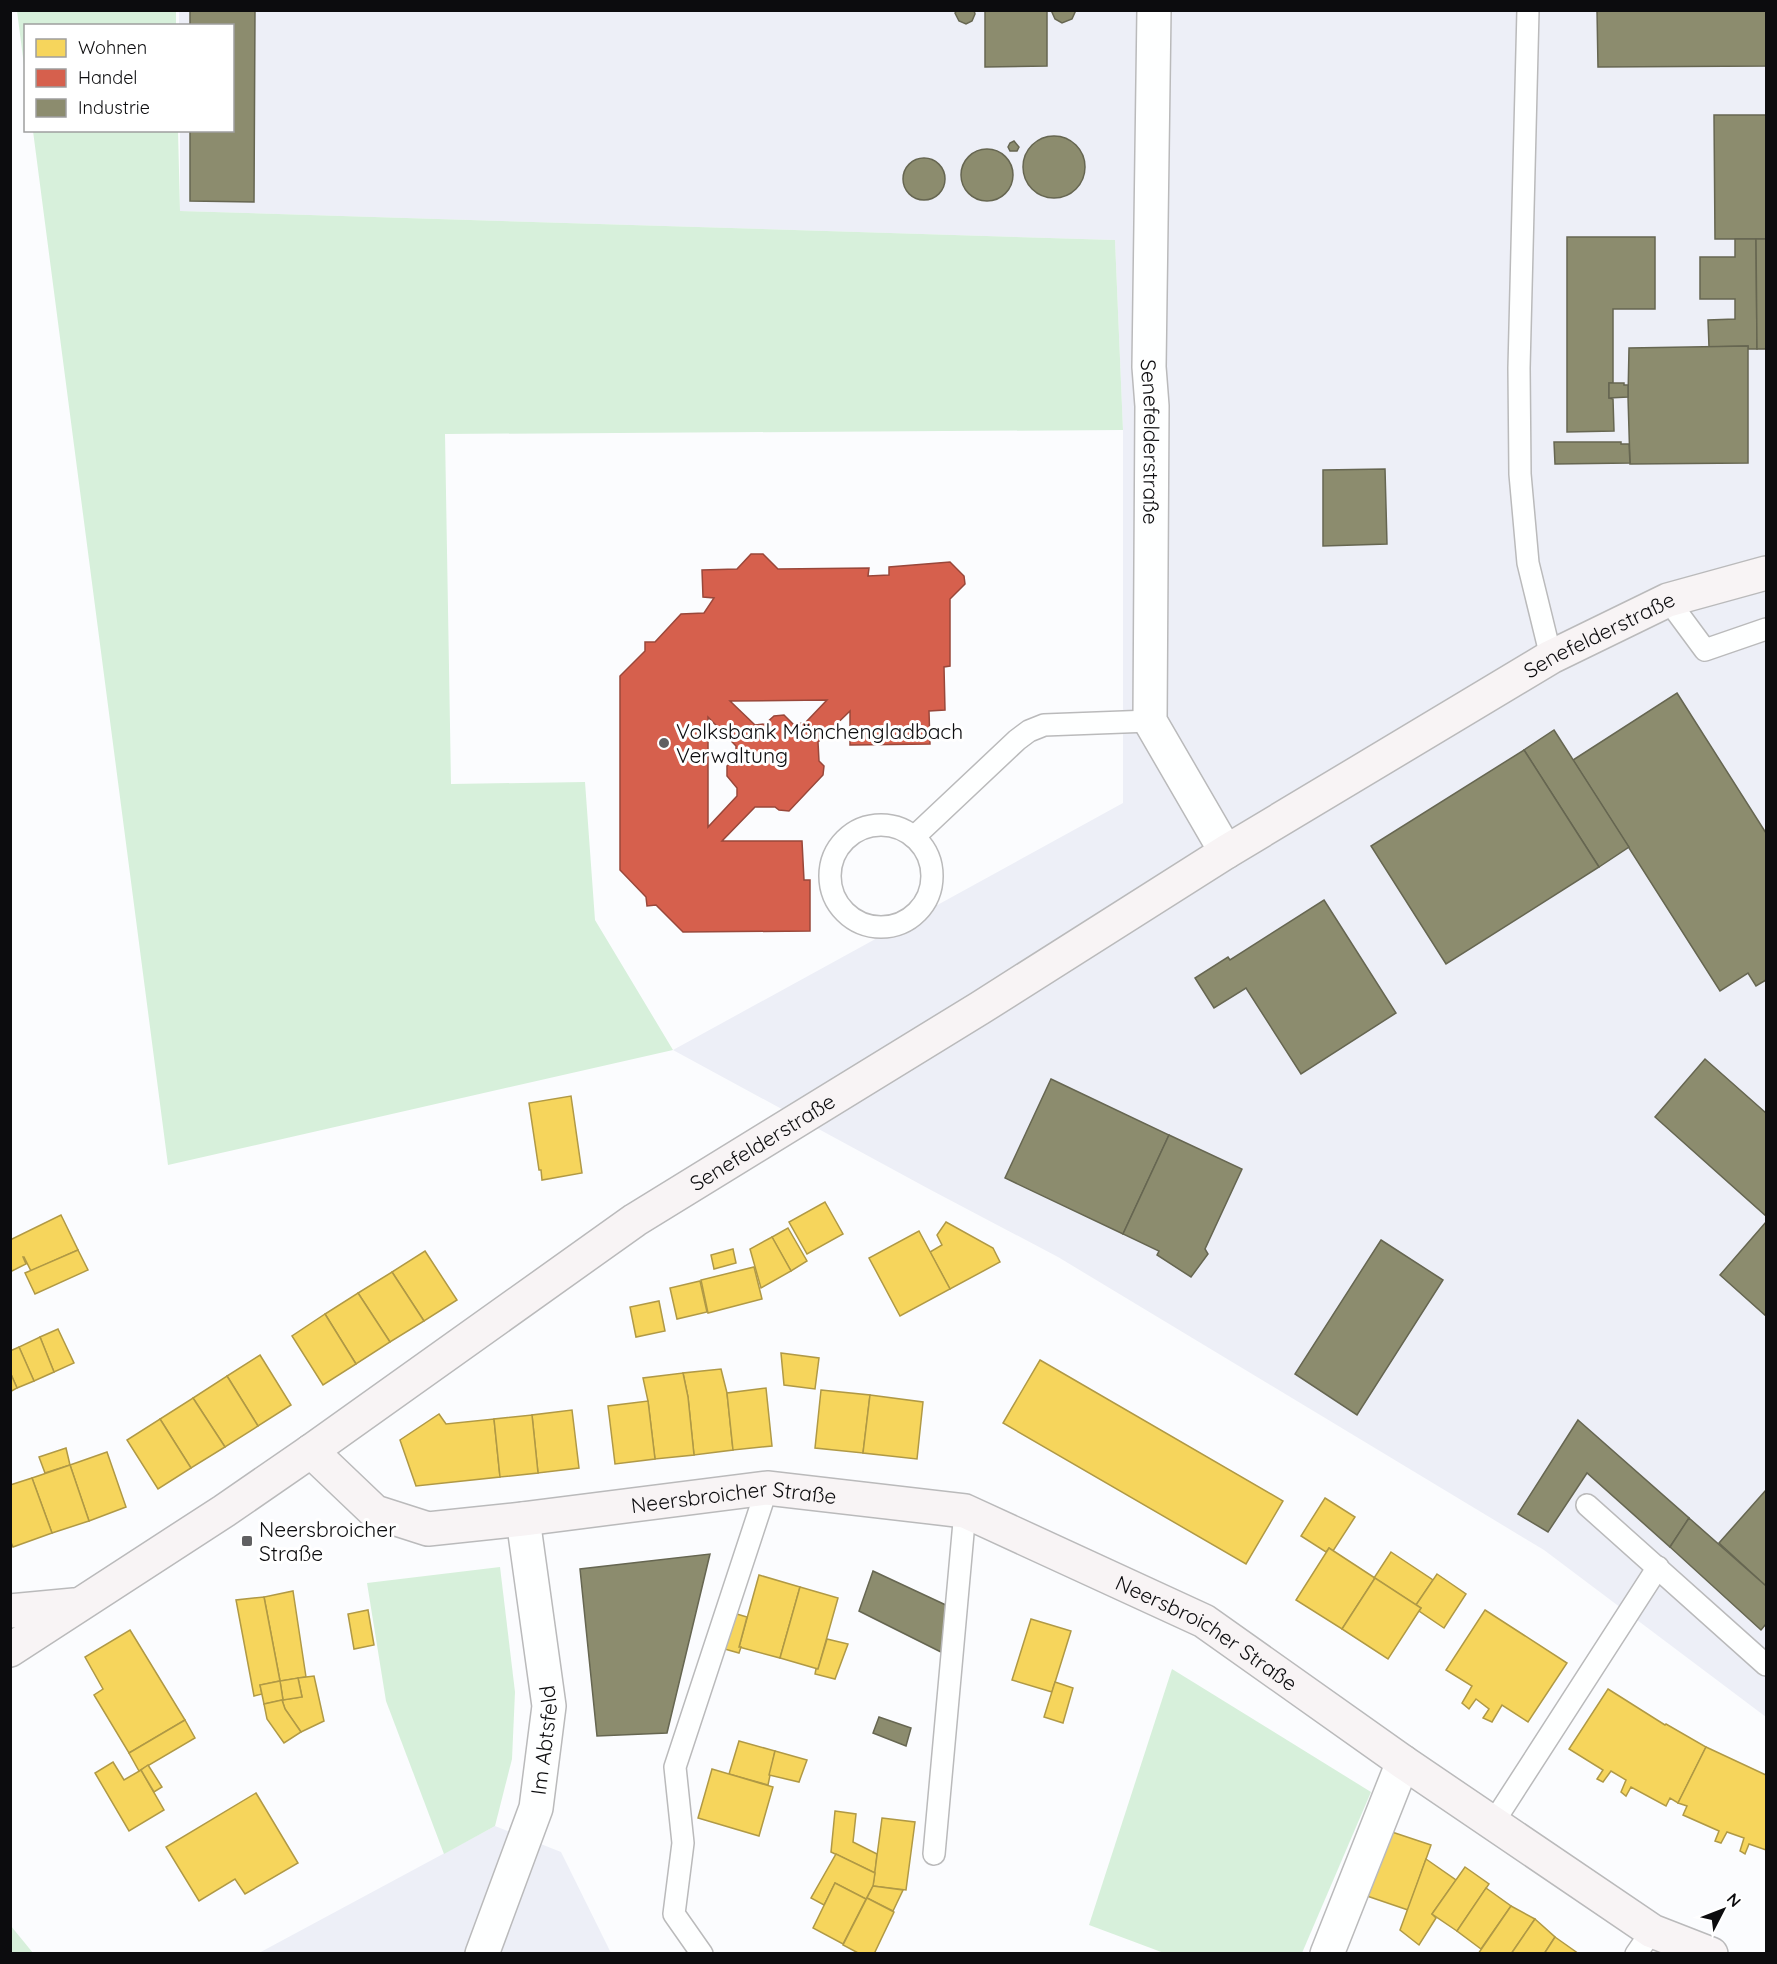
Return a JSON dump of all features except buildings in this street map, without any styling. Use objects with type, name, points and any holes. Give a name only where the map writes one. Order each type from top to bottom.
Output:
[{"type":"street","name":"Senefelderstraße","points":[[1150,721],[1152,406],[1149,367],[1154,10]]},
{"type":"street","name":"Senefelderstraße","points":[[311,1451],[635,1220],[1226,852],[1551,657],[1668,600],[1767,573]]},
{"type":"street","points":[[1150,721],[1226,852]]},
{"type":"street","points":[[10,1650],[224,1511],[311,1451]]},
{"type":"street","name":"Neersbroicher Straße","points":[[311,1451],[375,1512],[428,1529],[767,1488],[965,1511],[1204,1621],[1402,1762],[1493,1823],[1644,1942],[1711,1953]]},
{"type":"street","name":"Im Abtsfeld","points":[[482,1953],[536,1808],[549,1706],[523,1519]]},
{"type":"street","points":[[10,1611],[79,1605]]},
{"type":"street","points":[[1327,1953],[1402,1762]]},
{"type":"lane","points":[[1528,10],[1519,368],[1520,474],[1528,563],[1551,657]]},
{"type":"lane","points":[[1668,600],[1705,650],[1767,629]]},
{"type":"lane","points":[[914,837],[1029,731],[1044,725],[1150,721]]},
{"type":"lane","points":[[876,826],[900,829],[914,837],[925,851],[931,867],[931,885],[926,901],[915,915],[900,924],[883,927],[866,925],[850,917],[838,905],[831,890],[830,873],[833,858],[841,844],[853,834],[876,826]]},
{"type":"lane","points":[[702,1953],[674,1914],[682,1843],[675,1767],[767,1488]]},
{"type":"lane","points":[[1587,1505],[1767,1665]]},
{"type":"lane","points":[[934,1854],[965,1511]]},
{"type":"lane","points":[[1493,1823],[1658,1567]]},
{"type":"shaded area","points":[[179,11],[1766,11],[1766,1717],[1544,1550],[1058,1257],[673,1050],[1123,803],[1123,430],[1115,240],[180,211],[180,132],[234,132],[234,24],[179,24]]},
{"type":"shaded area","points":[[495,1826],[561,1852],[611,1953],[257,1954]]},
{"type":"green space","points":[[17,11],[176,11],[176,24],[24,24],[24,65]]},
{"type":"green space","points":[[33,132],[178,132],[180,211],[1115,240],[1123,430],[445,434],[451,784],[585,782],[595,920],[673,1050],[168,1165]]},
{"type":"green space","points":[[500,1567],[515,1692],[512,1759],[495,1826],[444,1854],[386,1701],[367,1583]]},
{"type":"green space","points":[[1172,1669],[1371,1792],[1302,1953],[1164,1953],[1089,1925]]},
{"type":"green space","points":[[11,1926],[33,1953],[11,1953]]},
{"type":"place","name":"Volksbank Mönchengladbach Verwaltung","points":[[664,743]]},
{"type":"place","name":"Neersbroicher Straße","points":[[247,1541]]}]
